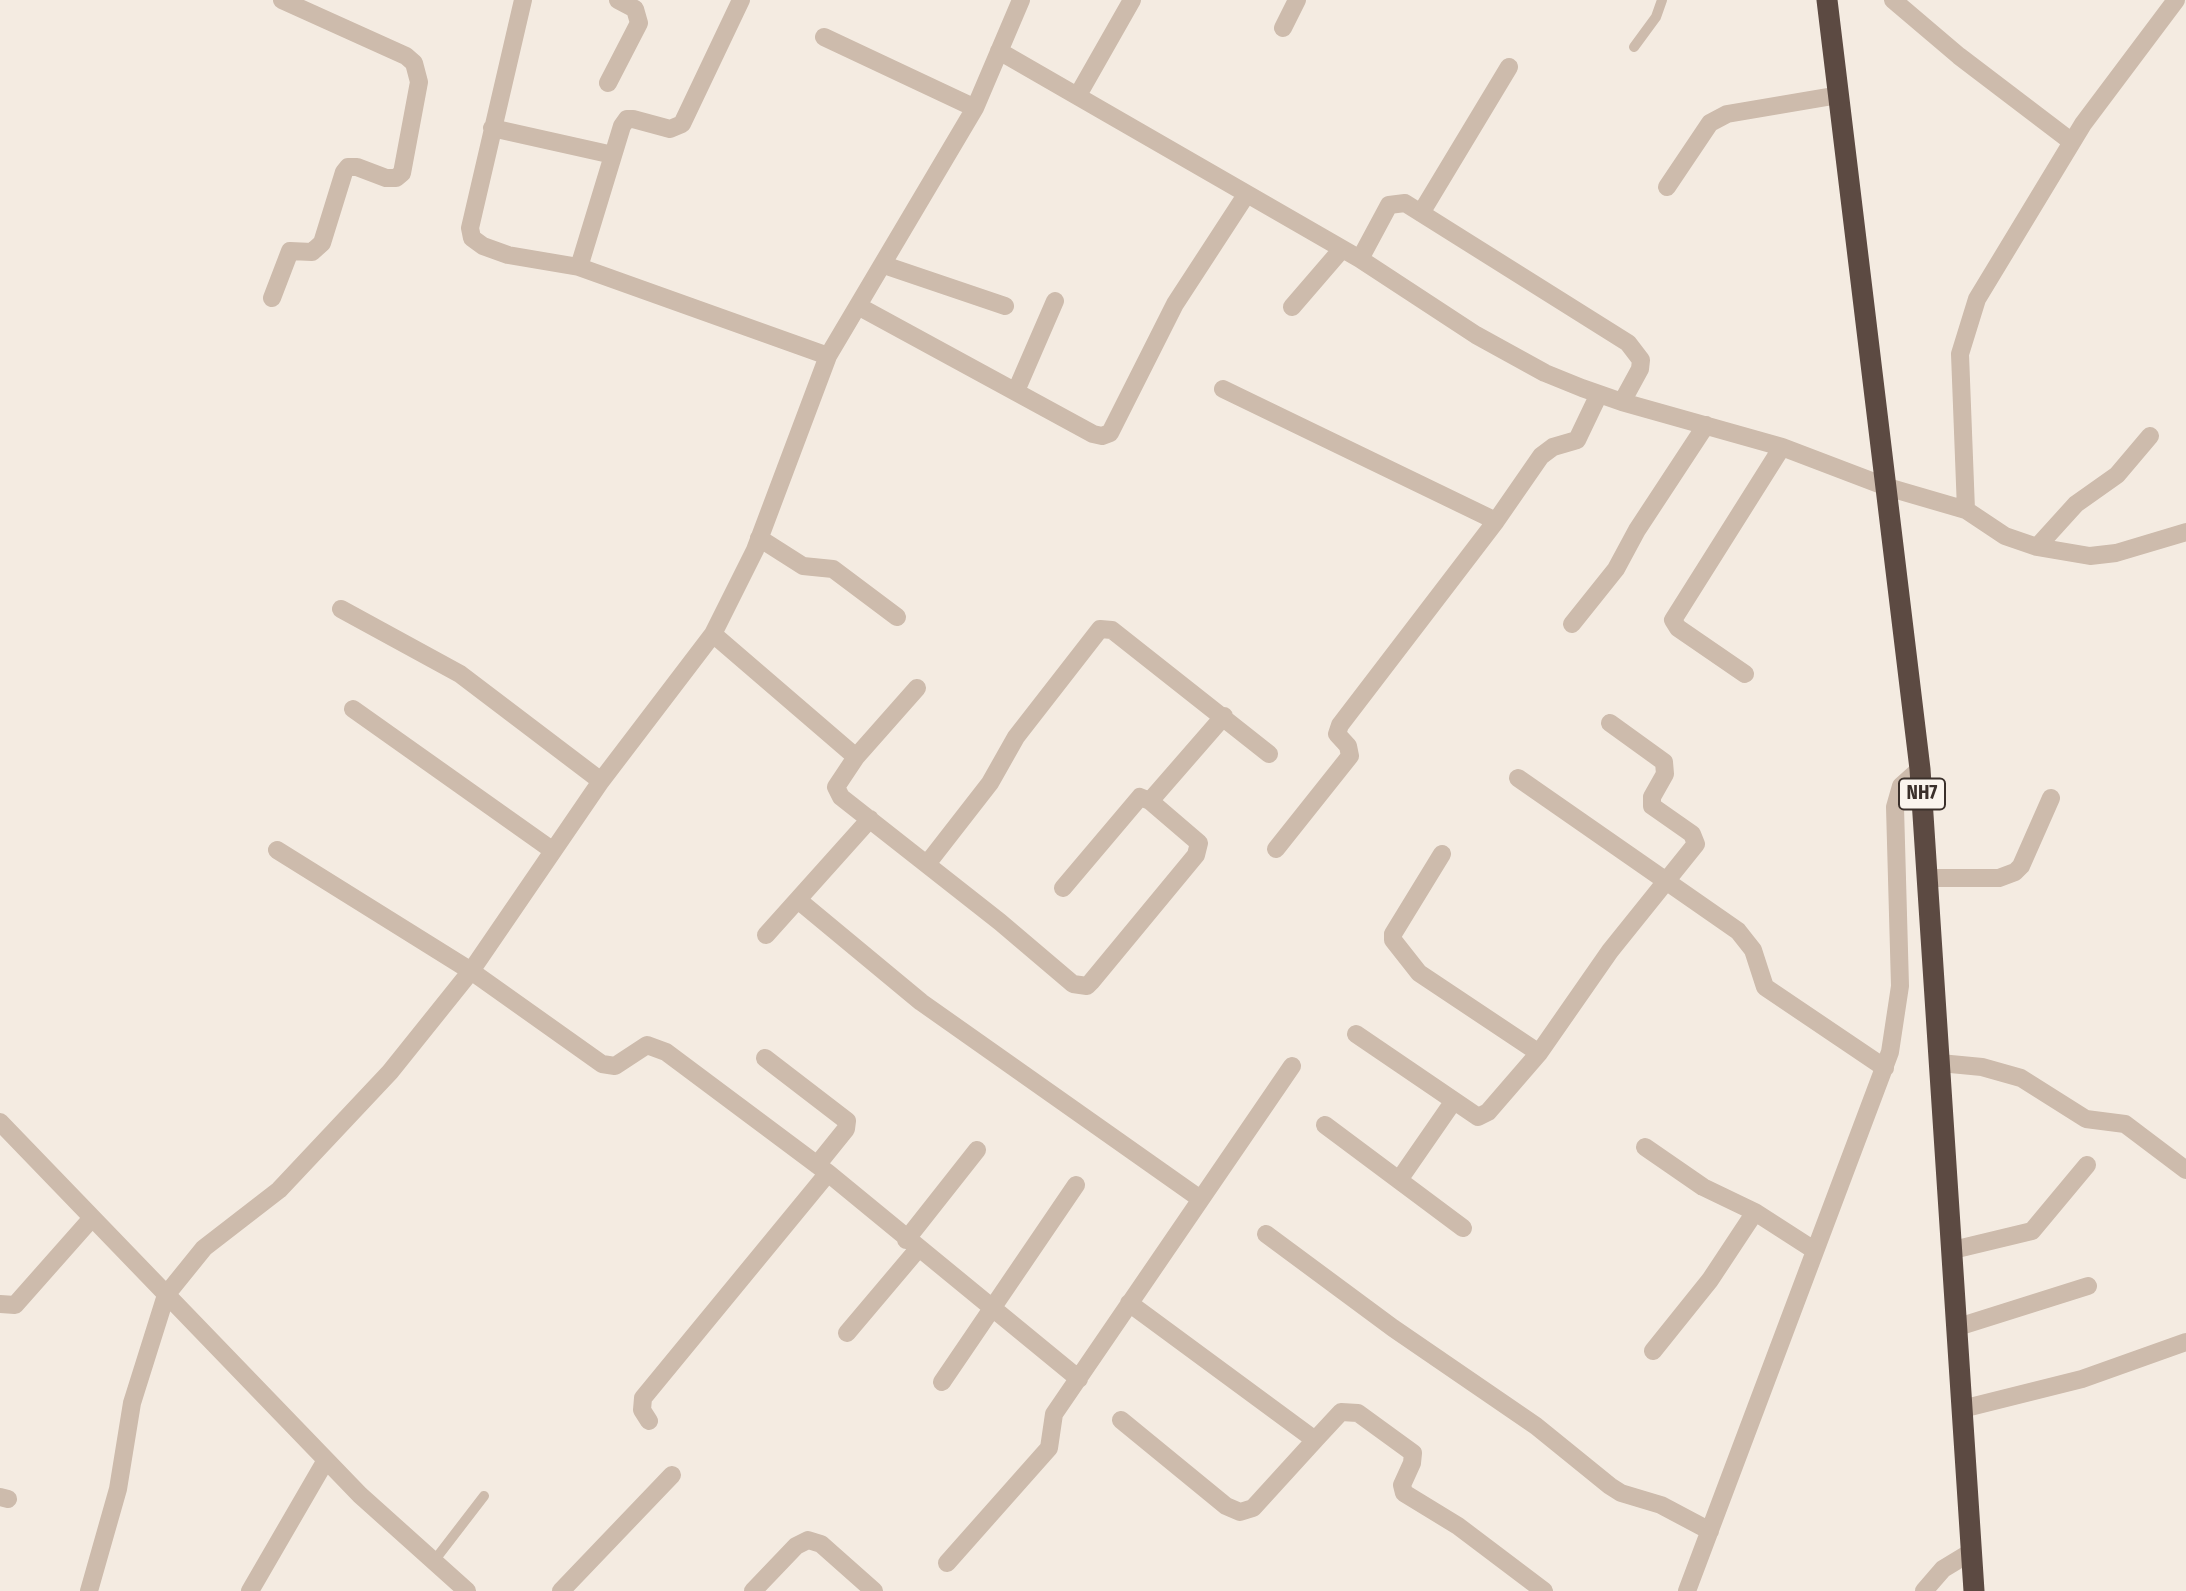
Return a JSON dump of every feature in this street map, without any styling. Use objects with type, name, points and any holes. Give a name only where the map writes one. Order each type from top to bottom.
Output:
[{"type":"highway","name":"NH7","points":[[1827,0],[1920,769],[1974,1591]]},
{"type":"street","points":[[272,298],[290,251],[296,249],[312,252],[322,243],[344,172],[348,167],[357,167],[386,178],[396,178],[402,173],[419,82],[414,63],[406,56],[282,0]]},
{"type":"street","points":[[523,0],[470,228],[472,238],[483,246],[508,255],[579,267],[828,356]]},
{"type":"street","points":[[608,83],[639,23],[635,9],[618,0]]},
{"type":"street","points":[[579,267],[613,155],[627,120],[670,129],[682,124],[741,0]]},
{"type":"street","points":[[89,1591],[118,1489],[132,1403],[166,1295],[204,1248],[279,1190],[390,1072],[471,971],[601,781],[713,634],[759,538],[828,356],[975,108],[1021,0]]},
{"type":"street","points":[[1078,95],[1132,0]]},
{"type":"street","points":[[1283,28],[1297,0]]},
{"type":"street","points":[[1893,0],[1959,56],[2071,142]]},
{"type":"street","points":[[1966,510],[1960,354],[1966,326],[1977,299],[2071,142],[2110,85],[2176,0]]},
{"type":"street","points":[[824,37],[975,108]]},
{"type":"street","points":[[999,51],[1360,258],[1476,335],[1545,373],[1622,402],[1782,447],[1887,487],[1966,510],[2005,536],[2037,547],[2090,556],[2116,553],[2186,532]]},
{"type":"street","points":[[1421,213],[1509,67]]},
{"type":"street","points":[[1667,187],[1710,123],[1727,114],[1839,95]]},
{"type":"street","points":[[492,128],[613,155]]},
{"type":"street","points":[[859,306],[1093,434],[1110,433],[1175,304],[1246,195]]},
{"type":"street","points":[[1360,258],[1389,205],[1405,203],[1636,351],[1641,360],[1640,369],[1622,402]]},
{"type":"street","points":[[1292,307],[1342,249]]},
{"type":"street","points":[[884,265],[1005,306]]},
{"type":"street","points":[[1016,391],[1055,301]]},
{"type":"street","points":[[1223,389],[1496,521]]},
{"type":"street","points":[[1276,849],[1350,756],[1348,746],[1337,734],[1340,725],[1496,521],[1541,456],[1553,447],[1577,440],[1599,394]]},
{"type":"street","points":[[1572,624],[1616,569],[1637,530],[1706,425]]},
{"type":"street","points":[[2037,547],[2076,505],[2117,475],[2150,436]]},
{"type":"street","points":[[1745,674],[1678,628],[1673,620],[1782,447]]},
{"type":"street","points":[[759,538],[803,566],[833,569],[897,617]]},
{"type":"street","points":[[341,609],[460,674],[601,781]]},
{"type":"street","points":[[927,864],[990,783],[1016,737],[1100,629],[1112,630],[1269,754]]},
{"type":"street","points":[[713,634],[856,757]]},
{"type":"street","points":[[917,688],[856,757],[836,787],[841,797],[1073,984],[1087,986],[1199,849],[1195,837],[1150,801],[1140,797],[1063,888]]},
{"type":"street","points":[[353,709],[552,850]]},
{"type":"street","points":[[1150,801],[1224,716]]},
{"type":"street","points":[[1356,1034],[1472,1116],[1483,1117],[1539,1053],[1610,951],[1694,850],[1696,839],[1652,806],[1651,797],[1665,774],[1664,762],[1610,723]]},
{"type":"street","points":[[1687,1591],[1885,1068],[1898,1019],[1900,986],[1896,795],[1901,786],[1920,769]]},
{"type":"street","points":[[1518,778],[1669,882],[1747,940],[1765,987],[1885,1068]]},
{"type":"street","points":[[1927,878],[1999,878],[2015,872],[2021,866],[2051,798]]},
{"type":"street","points":[[766,935],[870,819]]},
{"type":"street","points":[[277,850],[471,971],[608,1067],[615,1066],[647,1045],[666,1052],[823,1169],[1079,1379]]},
{"type":"street","points":[[1442,854],[1393,934],[1393,940],[1419,973],[1539,1053]]},
{"type":"street","points":[[797,900],[920,1002],[1199,1198]]},
{"type":"street","points":[[649,1421],[642,1409],[643,1398],[823,1169],[846,1129],[847,1121],[765,1058]]},
{"type":"street","points":[[1940,1063],[1982,1067],[2021,1078],[2086,1119],[2125,1124],[2186,1170]]},
{"type":"street","points":[[947,1563],[1049,1448],[1054,1414],[1199,1198],[1292,1066]]},
{"type":"street","points":[[1399,1180],[1452,1102]]},
{"type":"street","points":[[0,1123],[326,1460],[467,1591]]},
{"type":"street","points":[[1325,1125],[1463,1228]]},
{"type":"street","points":[[1645,1147],[1703,1186],[1755,1212],[1814,1250]]},
{"type":"street","points":[[846,1333],[977,1150]]},
{"type":"street","points":[[1953,1250],[2032,1231],[2087,1165]]},
{"type":"street","points":[[942,1382],[1076,1185]]},
{"type":"street","points":[[1653,1351],[1710,1280],[1755,1212]]},
{"type":"street","points":[[0,1304],[15,1306],[92,1218]]},
{"type":"street","points":[[1266,1234],[1393,1328],[1536,1426],[1609,1486],[1621,1493],[1661,1505],[1710,1531]]},
{"type":"street","points":[[1958,1327],[2088,1286]]},
{"type":"street","points":[[1129,1303],[1315,1440]]},
{"type":"street","points":[[1962,1409],[2082,1379],[2186,1342]]},
{"type":"street","points":[[1121,1420],[1226,1506],[1240,1512],[1253,1508],[1341,1412],[1357,1413],[1413,1453],[1412,1463],[1402,1485],[1404,1493],[1458,1526],[1544,1591]]},
{"type":"street","points":[[250,1591],[326,1460]]},
{"type":"street","points":[[561,1591],[672,1475]]},
{"type":"street","points":[[753,1591],[796,1546],[808,1540],[821,1544],[874,1591]]},
{"type":"street","points":[[1924,1591],[1943,1569],[1971,1552]]},
{"type":"lane","points":[[1634,47],[1656,17],[1662,0]]},
{"type":"lane","points":[[433,1561],[484,1496]]}]
